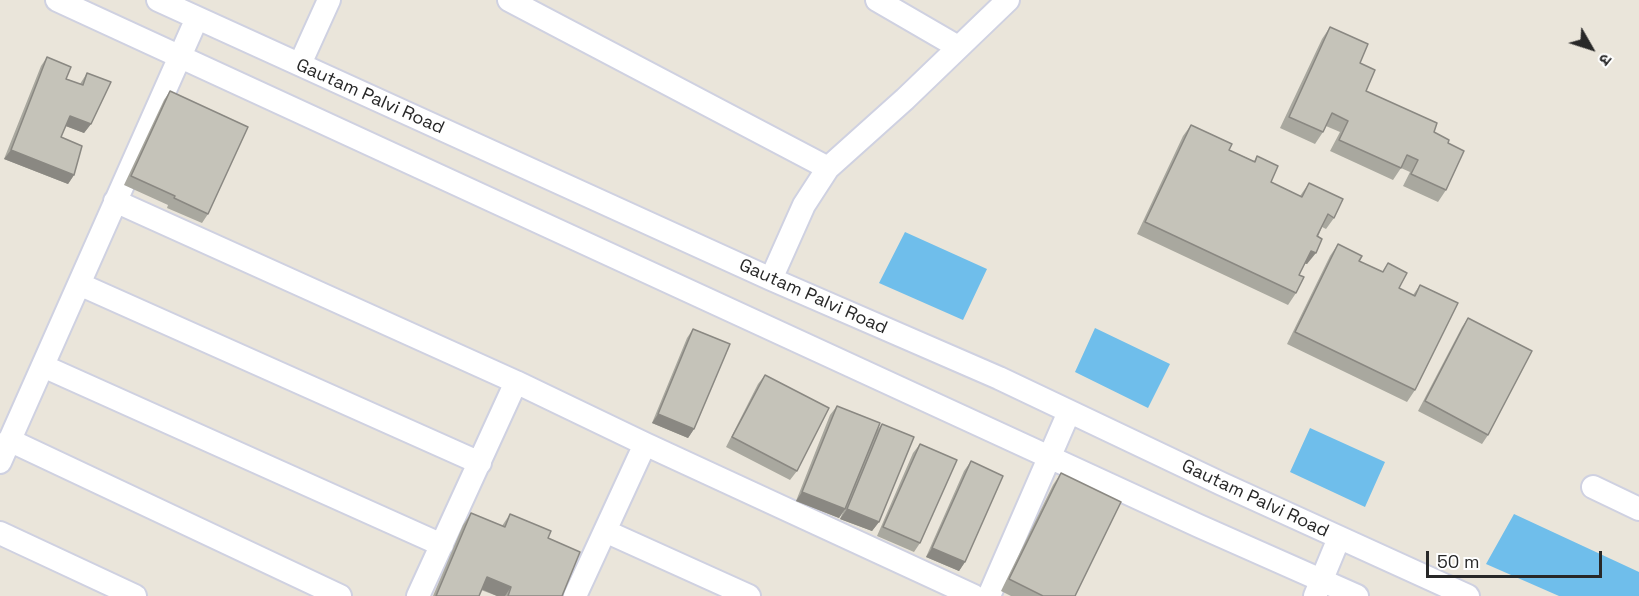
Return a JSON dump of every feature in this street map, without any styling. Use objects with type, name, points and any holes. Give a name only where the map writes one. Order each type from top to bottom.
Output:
[{"type":"street","points":[[57,0],[1050,457],[1318,588],[1357,596]]},
{"type":"street","name":"Gautam Palvi Road","points":[[158,0],[771,279],[999,378],[1467,596]]},
{"type":"street","points":[[300,64],[329,0]]},
{"type":"street","points":[[509,0],[828,168]]},
{"type":"street","points":[[877,0],[958,47]]},
{"type":"street","points":[[771,279],[804,205],[828,168],[905,99],[1008,0]]},
{"type":"street","points":[[0,462],[197,18]]},
{"type":"street","points":[[115,201],[516,382],[974,596]]},
{"type":"street","points":[[79,285],[480,463]]},
{"type":"street","points":[[43,366],[442,545]]},
{"type":"street","points":[[418,596],[516,382]]},
{"type":"street","points":[[989,596],[1069,412]]},
{"type":"street","points":[[9,440],[340,596]]},
{"type":"street","points":[[575,596],[645,444]]},
{"type":"street","points":[[1593,487],[1639,509]]},
{"type":"street","points":[[605,531],[749,596]]},
{"type":"street","points":[[0,533],[135,596]]},
{"type":"street","points":[[1318,588],[1339,538]]},
{"type":"water","points":[[905,232],[987,269],[963,320],[879,283]]},
{"type":"water","points":[[1095,328],[1170,364],[1148,408],[1075,372]]},
{"type":"water","points":[[1310,428],[1385,462],[1365,507],[1290,472]]},
{"type":"water","points":[[1514,514],[1639,572],[1639,596],[1559,596],[1486,564]]},
{"type":"building","points":[[1330,27],[1368,44],[1360,63],[1375,70],[1366,91],[1437,123],[1434,132],[1449,140],[1448,143],[1464,151],[1446,190],[1411,174],[1418,160],[1407,155],[1401,168],[1339,140],[1348,121],[1332,113],[1323,132],[1289,117]]},
{"type":"building","points":[[47,57],[71,67],[66,79],[83,85],[87,73],[111,82],[91,124],[70,116],[61,137],[82,146],[74,175],[11,150]]},
{"type":"building","points":[[170,91],[248,127],[208,214],[131,176]]},
{"type":"building","points":[[1191,125],[1232,144],[1229,150],[1255,162],[1257,156],[1278,166],[1271,182],[1302,197],[1309,183],[1343,199],[1334,218],[1328,214],[1317,236],[1322,239],[1316,253],[1311,251],[1299,275],[1304,277],[1296,293],[1145,222]]},
{"type":"building","points":[[1338,244],[1362,256],[1359,261],[1383,272],[1388,263],[1407,273],[1399,288],[1415,296],[1420,285],[1458,303],[1415,390],[1295,332]]},
{"type":"building","points":[[1468,318],[1532,351],[1488,435],[1425,401]]},
{"type":"building","points":[[693,329],[730,344],[694,429],[658,414]]},
{"type":"building","points":[[765,375],[829,408],[797,471],[732,437]]},
{"type":"building","points":[[837,406],[880,423],[845,509],[802,492]]},
{"type":"building","points":[[882,424],[914,437],[879,522],[847,509]]},
{"type":"building","points":[[920,444],[957,460],[920,543],[883,527]]},
{"type":"building","points":[[971,461],[1003,476],[965,562],[932,548]]},
{"type":"building","points":[[1061,473],[1121,502],[1075,596],[1043,596],[1009,579]]},
{"type":"building","points":[[471,513],[505,527],[510,514],[551,531],[548,538],[580,552],[562,596],[508,596],[511,587],[487,577],[479,596],[436,596]]}]
